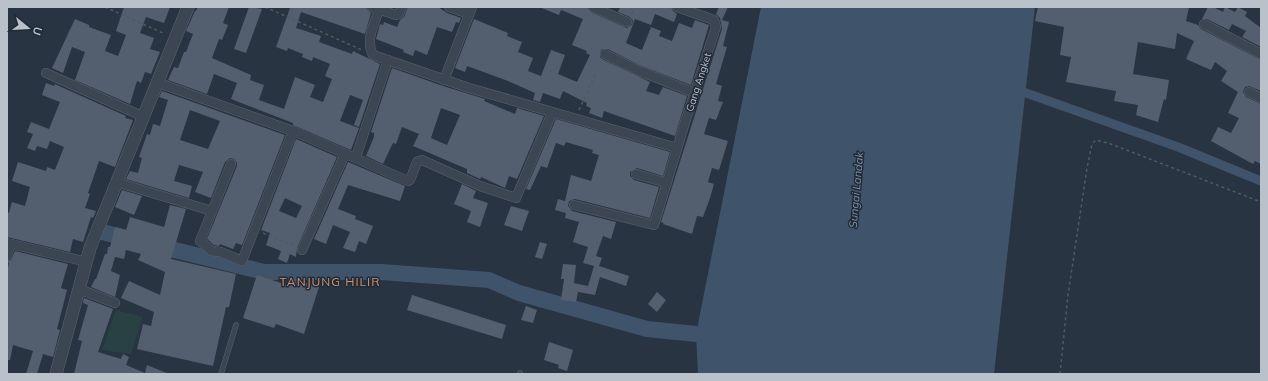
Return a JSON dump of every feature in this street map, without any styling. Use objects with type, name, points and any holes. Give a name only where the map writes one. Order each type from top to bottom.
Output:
[{"type":"street","points":[[56,374],[90,248],[142,116],[188,7]]},
{"type":"street","points":[[402,7],[398,15],[376,8],[369,40],[369,48],[373,55],[444,80],[552,113],[678,148]]},
{"type":"street","points":[[444,80],[471,10],[449,7]]},
{"type":"street","points":[[594,7],[627,22]]},
{"type":"street","name":"Gang Angket","points":[[574,205],[654,226],[716,24],[714,20],[677,7]]},
{"type":"street","points":[[1204,24],[1261,54]]},
{"type":"street","points":[[605,54],[637,70],[695,93]]},
{"type":"street","points":[[356,157],[388,60]]},
{"type":"street","points":[[46,73],[142,116]]},
{"type":"street","points":[[156,82],[293,131],[345,154],[356,157],[408,181],[410,180],[417,162],[422,160],[480,186],[516,198],[552,113]]},
{"type":"street","points":[[1249,92],[1261,98]]},
{"type":"street","points":[[231,164],[200,241],[212,251],[221,252],[242,261],[293,131]]},
{"type":"street","points":[[302,250],[345,154]]},
{"type":"street","points":[[636,174],[667,183]]},
{"type":"street","points":[[116,182],[212,211]]},
{"type":"street","points":[[7,256],[9,243],[87,262]]},
{"type":"street","points":[[79,290],[114,303]]},
{"type":"lane","points":[[221,374],[236,325]]},
{"type":"path","points":[[105,7],[174,39]]},
{"type":"path","points":[[265,7],[373,55]]},
{"type":"path","points":[[574,119],[597,71]]},
{"type":"path","points":[[1060,374],[1068,295],[1087,168],[1092,144],[1096,140],[1111,144],[1261,202]]},
{"type":"path","points":[[254,230],[302,250]]},
{"type":"green space","points":[[116,310],[143,317],[131,354],[102,350]]},
{"type":"water","name":"Sungai Landak","points":[[761,7],[1035,7],[994,374],[698,374],[696,334]]},
{"type":"building","points":[[124,7],[170,7],[164,23],[146,17],[140,33],[154,38],[150,49],[160,52],[151,74],[145,72],[141,83],[137,81],[130,104],[75,80],[85,52],[72,47],[63,73],[52,68],[75,19],[89,25],[89,27],[111,35],[105,51],[118,56],[126,35],[116,31]]},
{"type":"building","points":[[198,7],[229,7],[223,23],[228,25],[222,40],[219,39],[212,58],[251,75],[250,80],[264,85],[259,100],[284,109],[295,77],[315,85],[310,97],[323,102],[332,79],[325,76],[330,64],[313,57],[312,61],[302,57],[303,54],[288,48],[287,51],[276,47],[290,8],[289,7],[366,8],[371,13],[365,34],[301,12],[296,28],[321,36],[319,42],[352,54],[353,51],[380,64],[359,127],[354,125],[363,100],[350,95],[340,121],[359,128],[351,150],[293,125],[293,123],[231,99],[237,83],[214,74],[207,94],[168,80],[174,67],[178,68],[184,52],[186,52],[193,34],[186,31]]},
{"type":"building","points":[[249,7],[262,9],[246,53],[234,49]]},
{"type":"building","points":[[408,7],[438,7],[447,13],[461,18],[459,23],[456,22],[452,32],[437,27],[427,55],[415,50],[413,56],[403,52],[404,50],[376,39],[380,24],[383,25],[384,22],[397,27],[400,20],[404,17]]},
{"type":"building","points":[[539,7],[587,7],[591,12],[627,28],[632,25],[633,21],[630,17],[618,12],[620,7],[671,7],[677,14],[674,22],[655,14],[651,25],[635,19],[626,43],[642,50],[651,27],[661,31],[659,36],[672,41],[679,23],[692,28],[695,20],[709,25],[691,85],[639,65],[608,49],[602,49],[600,52],[600,57],[602,59],[650,82],[646,91],[659,95],[663,87],[687,96],[675,136],[604,111],[602,118],[589,113],[591,108],[586,106],[587,103],[563,91],[560,99],[543,93],[540,102],[533,100],[535,93],[508,81],[467,66],[465,72],[455,68],[474,19],[508,33],[507,36],[522,42],[518,52],[533,58],[528,71],[541,76],[551,50],[565,55],[558,74],[577,82],[590,55],[586,53],[587,51],[572,45],[583,19],[561,10],[559,15]]},
{"type":"building","points":[[719,7],[728,7],[722,20],[729,22],[723,46],[727,47],[716,84],[722,86],[718,101],[723,102],[716,120],[709,118],[704,134],[728,141],[719,170],[712,168],[708,182],[714,184],[710,198],[703,217],[697,216],[692,234],[661,222],[722,29],[720,18],[716,14]]},
{"type":"building","points":[[1038,7],[1189,7],[1186,21],[1198,25],[1201,29],[1261,60],[1261,91],[1249,86],[1245,87],[1243,92],[1246,97],[1261,104],[1261,164],[1255,161],[1253,164],[1211,141],[1218,127],[1231,133],[1239,118],[1228,113],[1238,92],[1221,81],[1227,71],[1215,62],[1211,70],[1186,59],[1194,41],[1177,33],[1175,49],[1138,42],[1133,74],[1169,80],[1166,100],[1164,99],[1158,122],[1136,115],[1138,105],[1114,101],[1116,91],[1066,82],[1071,57],[1060,55],[1064,27],[1035,21]]},
{"type":"building","points":[[1208,7],[1213,7],[1223,12],[1225,7],[1235,12],[1238,7],[1247,12],[1245,16],[1261,28],[1261,47],[1242,37],[1246,31],[1232,24],[1229,30],[1207,19],[1202,19]]},
{"type":"building","points":[[392,68],[485,99],[484,101],[515,114],[517,108],[544,116],[517,179],[509,176],[505,188],[481,177],[480,179],[467,173],[467,169],[413,146],[419,134],[402,127],[396,144],[393,143],[383,164],[366,156],[374,137],[374,133],[371,132]],"holes":[[[441,108],[460,115],[447,145],[431,138]]]},
{"type":"building","points":[[46,83],[54,86],[55,84],[126,116],[125,118],[133,120],[115,167],[99,161],[88,193],[90,194],[85,208],[96,211],[93,218],[91,217],[83,242],[73,239],[70,252],[7,237],[7,212],[9,213],[12,202],[25,206],[30,187],[12,181],[18,162],[46,171],[47,167],[55,170],[64,147],[50,141],[47,149],[37,146],[35,151],[27,148],[33,134],[27,132],[31,122],[49,129],[60,102],[42,95]]},
{"type":"building","points":[[162,91],[285,135],[242,245],[236,243],[233,249],[220,244],[219,246],[214,245],[207,239],[237,166],[234,159],[230,158],[225,162],[211,198],[195,192],[203,172],[179,165],[174,181],[192,186],[189,198],[126,179],[130,171],[138,173],[142,158],[139,157],[147,134],[150,135],[153,124],[160,126],[168,100],[159,97]],"holes":[[[190,110],[220,121],[208,149],[180,140]]]},
{"type":"building","points":[[556,119],[670,152],[663,176],[637,168],[630,172],[630,176],[634,180],[659,187],[650,218],[575,199],[569,201],[568,206],[572,211],[616,222],[611,239],[603,236],[596,256],[602,258],[599,266],[629,276],[626,286],[600,277],[595,295],[578,292],[576,302],[561,300],[564,279],[561,279],[563,264],[576,265],[574,283],[588,286],[594,266],[583,263],[588,247],[573,242],[579,222],[565,218],[566,213],[555,210],[558,199],[565,201],[571,175],[591,181],[599,155],[592,153],[593,150],[566,142],[564,146],[556,143],[547,168],[541,166],[530,190],[526,189]]},
{"type":"building","points":[[296,139],[337,157],[297,248],[296,257],[290,254],[287,263],[278,259],[281,251],[266,245],[270,233],[261,230]],"holes":[[[285,198],[302,206],[296,218],[279,211]]]},
{"type":"building","points":[[348,162],[405,186],[400,201],[348,185],[338,209],[356,216],[355,219],[373,226],[366,244],[359,241],[355,252],[343,248],[350,232],[333,225],[326,244],[314,239]]},
{"type":"building","points":[[462,184],[476,191],[473,198],[488,203],[480,227],[467,222],[471,211],[454,204]]},
{"type":"building","points":[[122,190],[142,196],[134,215],[115,207]]},
{"type":"building","points":[[170,205],[186,209],[171,259],[236,274],[229,307],[226,307],[213,366],[137,349],[143,324],[151,326],[154,312],[121,298],[129,281],[160,295],[165,272],[138,260],[141,254],[126,250],[124,259],[115,257],[111,271],[120,275],[115,297],[91,287],[96,279],[105,254],[107,254],[108,247],[110,247],[115,227],[126,230],[130,217],[164,227]]},
{"type":"building","points":[[511,206],[529,211],[522,231],[504,225]]},
{"type":"building","points":[[540,242],[547,244],[542,259],[535,257]]},
{"type":"building","points":[[15,251],[68,264],[61,288],[67,290],[57,329],[60,330],[53,357],[43,354],[37,374],[26,374],[33,351],[13,345],[10,360],[7,360],[7,271],[9,263],[7,262],[11,260]]},
{"type":"building","points":[[257,275],[290,286],[292,278],[319,287],[304,334],[276,324],[274,328],[243,318]]},
{"type":"building","points":[[657,292],[666,300],[657,312],[648,304]]},
{"type":"building","points":[[412,295],[506,325],[502,339],[407,310]]},
{"type":"building","points":[[84,298],[113,309],[98,352],[121,359],[123,354],[129,357],[126,365],[145,373],[147,365],[169,374],[74,374],[82,341],[78,340],[88,305],[83,303]]},
{"type":"building","points":[[526,306],[537,310],[533,323],[521,320]]},
{"type":"building","points":[[549,342],[573,350],[567,371],[558,368],[559,365],[544,360]]},
{"type":"waterway","points":[[1015,89],[1178,147],[1261,181]]},
{"type":"waterway","points":[[102,232],[264,272],[381,272],[489,280],[519,293],[647,329],[696,334]]},
{"type":"district","name":"TANJUNG HILIR","points":[[330,282]]}]
